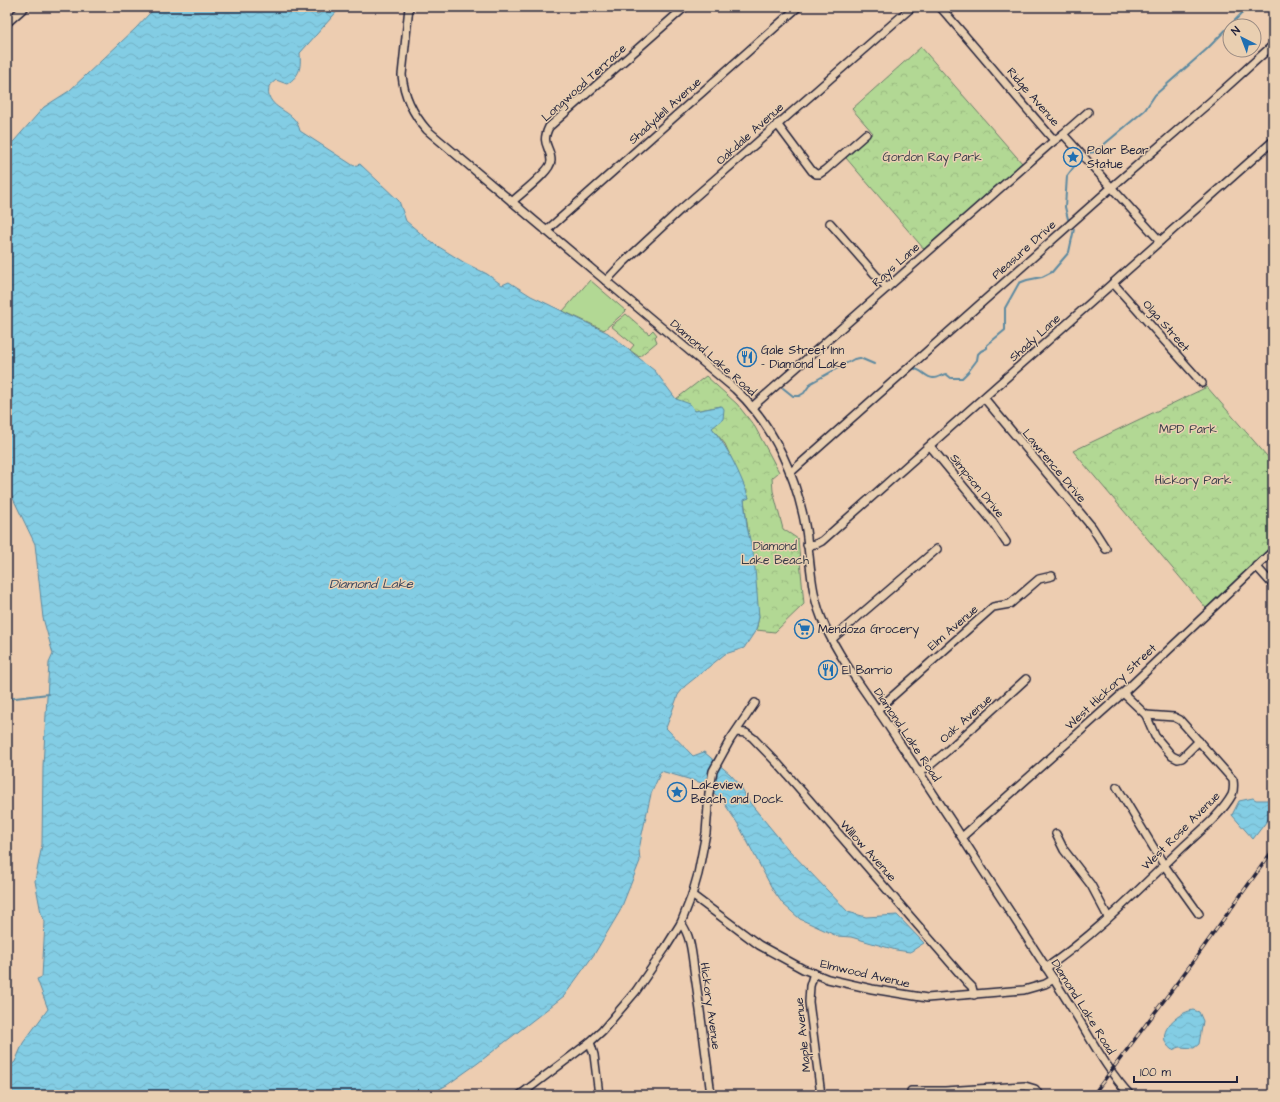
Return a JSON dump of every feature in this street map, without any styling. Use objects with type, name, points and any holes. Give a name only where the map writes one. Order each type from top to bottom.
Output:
[{"type":"street","points":[[7,23],[24,7]]},
{"type":"street","name":"Diamond Lake Road","points":[[409,7],[402,75],[405,94],[413,112],[427,130],[730,385],[752,407],[770,432],[790,473],[801,504],[815,600],[826,629],[842,657],[1054,979],[1111,1071],[1130,1095]]},
{"type":"street","name":"Longwood Terrace","points":[[512,202],[550,167],[551,159],[545,142],[545,135],[549,128],[685,7]]},
{"type":"street","name":"Shadydell Avenue","points":[[546,231],[798,7]]},
{"type":"street","name":"Oakdale Avenue","points":[[606,282],[622,264],[680,210],[912,7]]},
{"type":"street","name":"Ridge Avenue","points":[[940,7],[1054,140],[1063,134],[1160,241]]},
{"type":"street","name":"Pleasure Drive","points":[[790,473],[1273,45]]},
{"type":"street","points":[[1063,134],[1088,112]]},
{"type":"street","points":[[777,124],[807,165],[816,174],[819,174],[866,134]]},
{"type":"street","name":"Rays Lane","points":[[752,407],[1054,140]]},
{"type":"street","name":"Shady Lane","points":[[808,545],[816,544],[822,541],[1273,141]]},
{"type":"street","points":[[830,224],[887,288]]},
{"type":"street","name":"Olga Street","points":[[1113,283],[1202,383]]},
{"type":"street","name":"Lawrence Drive","points":[[984,398],[1092,527],[1106,549]]},
{"type":"street","name":"Simpson Drive","points":[[930,446],[992,521],[1006,542]]},
{"type":"street","points":[[832,639],[937,549]]},
{"type":"street","name":"West Hickory Street","points":[[962,838],[1123,693],[1273,551]]},
{"type":"street","points":[[1256,566],[1273,585]]},
{"type":"street","name":"Elm Avenue","points":[[877,710],[993,607],[1010,604],[1038,579],[1052,576]]},
{"type":"street","name":"Oak Avenue","points":[[918,772],[928,767],[947,751],[1026,679]]},
{"type":"street","points":[[1123,693],[1146,715],[1155,736],[1172,756],[1178,759],[1182,758],[1199,741]]},
{"type":"street","points":[[520,1095],[590,1042],[602,1031],[636,991],[681,923],[692,895],[698,874],[706,833],[709,793],[713,771],[718,760],[756,703]]},
{"type":"street","name":"West Rose Avenue","points":[[1046,968],[1064,956],[1164,865],[1220,811],[1231,796],[1234,788],[1233,780],[1177,718],[1146,715]]},
{"type":"street","name":"Willow Avenue","points":[[736,732],[746,733],[753,738],[779,765],[972,987],[974,995]]},
{"type":"street","points":[[1117,787],[1164,865],[1199,914]]},
{"type":"street","points":[[1056,834],[1064,850],[1091,885],[1108,917]]},
{"type":"street","name":"Elmwood Avenue","points":[[692,895],[760,944],[803,969],[828,979],[872,989],[927,998],[1024,990],[1045,984],[1054,979]]},
{"type":"street","name":"Hickory Avenue","points":[[681,923],[685,929],[690,945],[712,1095]]},
{"type":"street","name":"Maple Avenue","points":[[814,973],[810,986],[809,1002],[821,1095]]},
{"type":"street","points":[[590,1042],[594,1055],[599,1095]]},
{"type":"street","points":[[911,1091],[945,1093],[1029,1086],[1039,1095]]},
{"type":"green space","name":"Gordon Ray Park","points":[[921,47],[1022,163],[924,249],[846,158],[873,133],[852,109]]},
{"type":"green space","points":[[590,280],[626,311],[604,330],[563,311]]},
{"type":"green space","points":[[626,314],[649,334],[653,330],[657,335],[655,337],[657,342],[639,357],[630,350],[634,345],[611,326]]},
{"type":"green space","name":"Diamond Lake Beach","points":[[706,376],[737,404],[755,427],[779,472],[772,478],[773,491],[783,529],[798,539],[804,604],[775,632],[756,630],[759,617],[744,499],[749,498],[725,444],[712,428],[721,406],[695,411],[676,399]]},
{"type":"green space","name":"Hickory Park","points":[[1207,387],[1273,463],[1273,545],[1206,608],[1073,451]]},
{"type":"water","name":"Diamond Lake","points":[[158,7],[306,7],[308,12],[318,14],[328,7],[339,7],[340,8],[300,53],[300,67],[295,78],[287,84],[276,80],[269,86],[269,95],[272,101],[294,119],[300,131],[354,166],[360,164],[399,201],[406,221],[431,242],[465,263],[487,274],[502,285],[509,282],[531,296],[608,333],[655,371],[676,399],[690,404],[695,411],[722,406],[724,409],[723,419],[712,428],[724,444],[733,461],[749,498],[744,500],[747,527],[754,557],[759,617],[756,630],[744,648],[725,654],[685,686],[678,695],[666,728],[693,756],[704,752],[730,774],[740,785],[750,803],[787,848],[848,912],[866,917],[897,915],[924,943],[910,952],[896,950],[851,937],[837,936],[800,919],[783,904],[773,890],[738,824],[722,800],[702,783],[661,771],[651,794],[639,850],[640,861],[620,911],[595,953],[564,996],[478,1063],[447,1085],[428,1095],[7,1095],[7,1068],[15,1062],[23,1043],[48,1009],[37,979],[42,977],[45,922],[41,913],[35,881],[42,845],[43,766],[49,663],[53,654],[43,618],[35,544],[9,490],[7,489],[7,149],[44,107],[69,91]]},
{"type":"water","points":[[1253,798],[1256,800],[1273,800],[1273,813],[1253,839],[1232,815],[1239,801]]},
{"type":"water","points":[[1193,1010],[1199,1012],[1203,1021],[1199,1044],[1194,1048],[1180,1047],[1172,1050],[1166,1044],[1164,1038],[1165,1032],[1180,1015]]},
{"type":"waterway","points":[[1087,153],[1095,152],[1145,110],[1155,95],[1207,49],[1248,7]]},
{"type":"waterway","points":[[1068,219],[1065,207],[1067,176],[1079,160]]},
{"type":"waterway","points":[[915,369],[931,378],[937,378],[946,374],[951,378],[962,378],[977,360],[978,354],[987,348],[987,345],[1005,330],[1005,308],[1019,283],[1042,277],[1052,272],[1069,252],[1074,229]]},
{"type":"waterway","points":[[783,388],[793,396],[799,396],[804,393],[811,383],[854,359],[860,358],[874,364]]},
{"type":"waterway","points":[[7,699],[48,694]]},
{"type":"railway","points":[[1093,1095],[1195,959],[1273,850]]},
{"type":"place","name":"Polar Bear Statue","points":[[1073,157]]},
{"type":"place","name":"Gale Street Inn - Diamond Lake","points":[[747,357]]},
{"type":"place","name":"Mendoza Grocery","points":[[804,629]]},
{"type":"place","name":"El Barrio","points":[[828,670]]},
{"type":"place","name":"Lakeview Beach and Dock","points":[[677,792]]},
{"type":"park label","name":"MPD Park","points":[[1188,429]]}]
